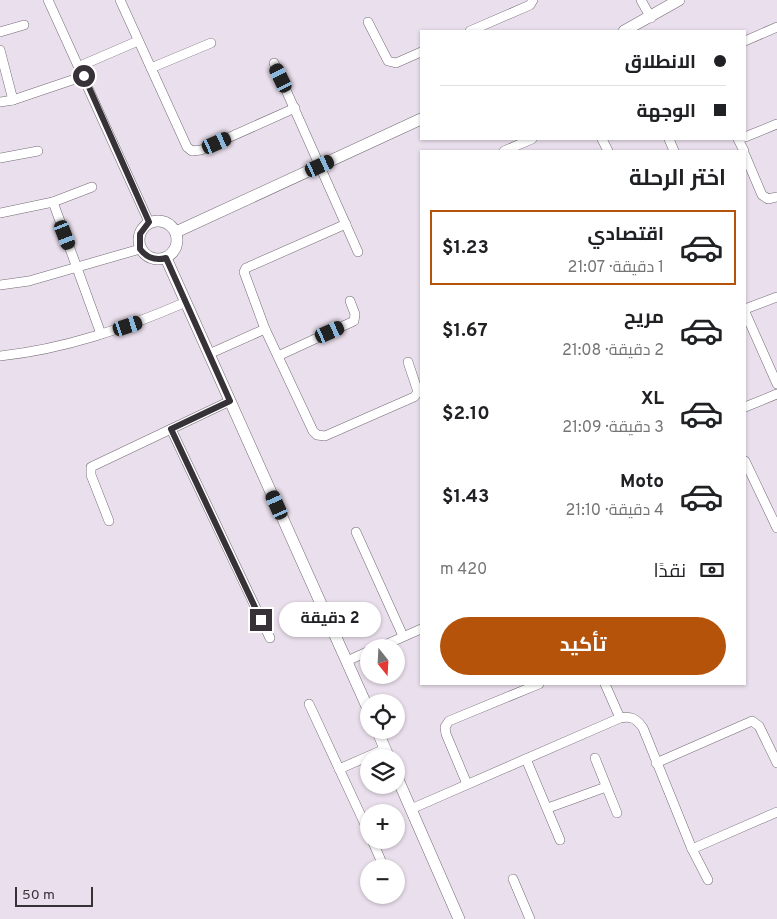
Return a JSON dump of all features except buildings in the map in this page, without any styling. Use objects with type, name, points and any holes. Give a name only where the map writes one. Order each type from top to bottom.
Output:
[{"type":"main road","points":[[626,30],[651,18],[679,0]]},
{"type":"main road","points":[[176,232],[420,119]]},
{"type":"main road","points":[[162,221],[168,223],[176,232],[178,238],[175,250],[166,258],[154,259],[148,257],[140,249],[140,234],[149,222],[162,221]]},
{"type":"main road","points":[[166,258],[362,694]]},
{"type":"main road","points":[[404,794],[459,919]]},
{"type":"street","points":[[48,0],[80,66],[149,222]]},
{"type":"street","points":[[120,0],[188,147],[192,151],[201,150],[295,108]]},
{"type":"street","points":[[472,30],[530,5],[533,0]]},
{"type":"street","points":[[641,0],[651,18]]},
{"type":"street","points":[[368,22],[388,61],[396,63],[420,52]]},
{"type":"street","points":[[0,32],[24,25]]},
{"type":"street","points":[[746,41],[777,27]]},
{"type":"street","points":[[80,66],[138,41]]},
{"type":"street","points":[[151,68],[212,43]]},
{"type":"street","points":[[0,50],[13,100]]},
{"type":"street","points":[[274,63],[358,252]]},
{"type":"street","points":[[0,102],[13,100],[84,76]]},
{"type":"street","points":[[746,137],[777,124]]},
{"type":"street","points":[[506,150],[530,140]]},
{"type":"street","points":[[0,158],[38,151]]},
{"type":"street","points":[[746,158],[762,195],[768,199],[777,197]]},
{"type":"street","points":[[0,213],[53,202],[92,187]]},
{"type":"street","points":[[53,202],[101,334]]},
{"type":"street","points":[[346,224],[246,268],[244,277],[313,431],[320,437],[414,397],[418,392],[417,385],[408,362]]},
{"type":"street","points":[[0,285],[29,281],[140,249]]},
{"type":"street","points":[[746,310],[777,297]]},
{"type":"street","points":[[278,356],[354,321],[355,314],[350,301]]},
{"type":"street","points":[[0,354],[32,352],[101,334],[141,322],[186,302]]},
{"type":"street","points":[[746,312],[777,384]]},
{"type":"street","points":[[209,354],[266,329]]},
{"type":"street","points":[[746,407],[777,394]]},
{"type":"street","points":[[109,521],[91,475],[91,467],[230,401]]},
{"type":"street","points":[[171,429],[270,638]]},
{"type":"street","points":[[747,471],[777,528]]},
{"type":"street","points":[[356,532],[404,636]]},
{"type":"street","points":[[398,639],[420,629]]},
{"type":"street","points":[[347,661],[360,655]]},
{"type":"street","points":[[467,784],[446,734],[445,727],[449,721],[536,685]]},
{"type":"street","points":[[605,685],[620,718]]},
{"type":"street","points":[[309,704],[360,814]]},
{"type":"street","points":[[411,809],[620,718],[628,717],[637,720],[643,728],[692,849],[708,880]]},
{"type":"street","points":[[656,763],[752,721],[759,726],[777,763]]},
{"type":"street","points":[[596,758],[616,813]]},
{"type":"street","points":[[526,759],[560,840]]},
{"type":"street","points":[[339,769],[360,762]]},
{"type":"street","points":[[548,808],[606,787]]},
{"type":"street","points":[[692,849],[777,812]]},
{"type":"street","points":[[513,879],[530,919]]},
{"type":"route","points":[[84,76],[149,222],[142,229],[138,239],[140,249],[148,257],[160,260],[166,258],[230,401],[171,429],[261,620]]}]
